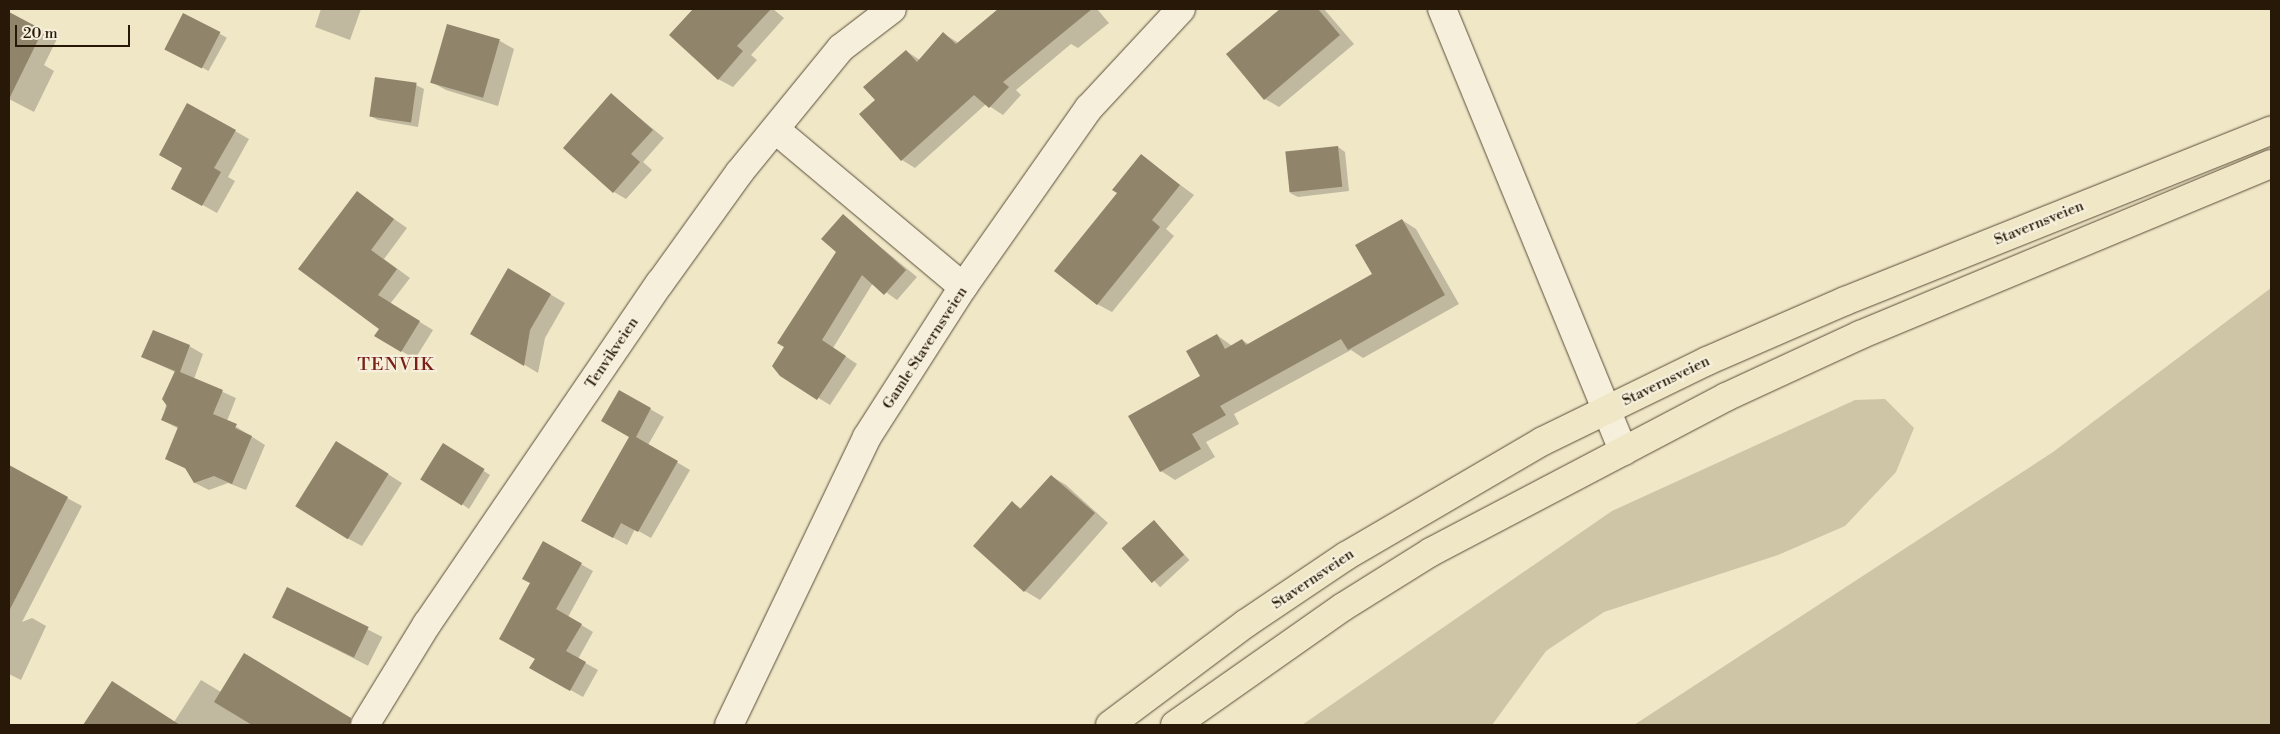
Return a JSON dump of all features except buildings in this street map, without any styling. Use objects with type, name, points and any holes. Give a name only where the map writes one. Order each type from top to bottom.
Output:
[{"type":"main road","name":"Stavernsveien","points":[[1110,725],[1245,624],[1346,556],[1543,441],[1605,410],[1845,301],[2271,131]]},
{"type":"main road","points":[[1175,725],[1343,607],[1431,552],[1726,397],[1860,335],[2271,164]]},
{"type":"street","name":"Tenvikveien","points":[[365,725],[427,624],[660,282],[739,173],[841,48],[892,9]]},
{"type":"street","name":"Gamle Stavernsveien","points":[[729,725],[867,438],[963,287],[1089,108],[1181,9]]},
{"type":"street","points":[[1442,9],[1623,451]]},
{"type":"street","points":[[776,130],[963,287]]},
{"type":"shaded area","points":[[2271,288],[2271,725],[1634,725],[2053,452]]},
{"type":"shaded area","points":[[1885,399],[1914,428],[1896,472],[1845,526],[1778,555],[1604,612],[1546,651],[1492,725],[1302,725],[1612,511],[1855,400]]},
{"type":"district","name":"TENVIK","points":[[396,365]]}]
